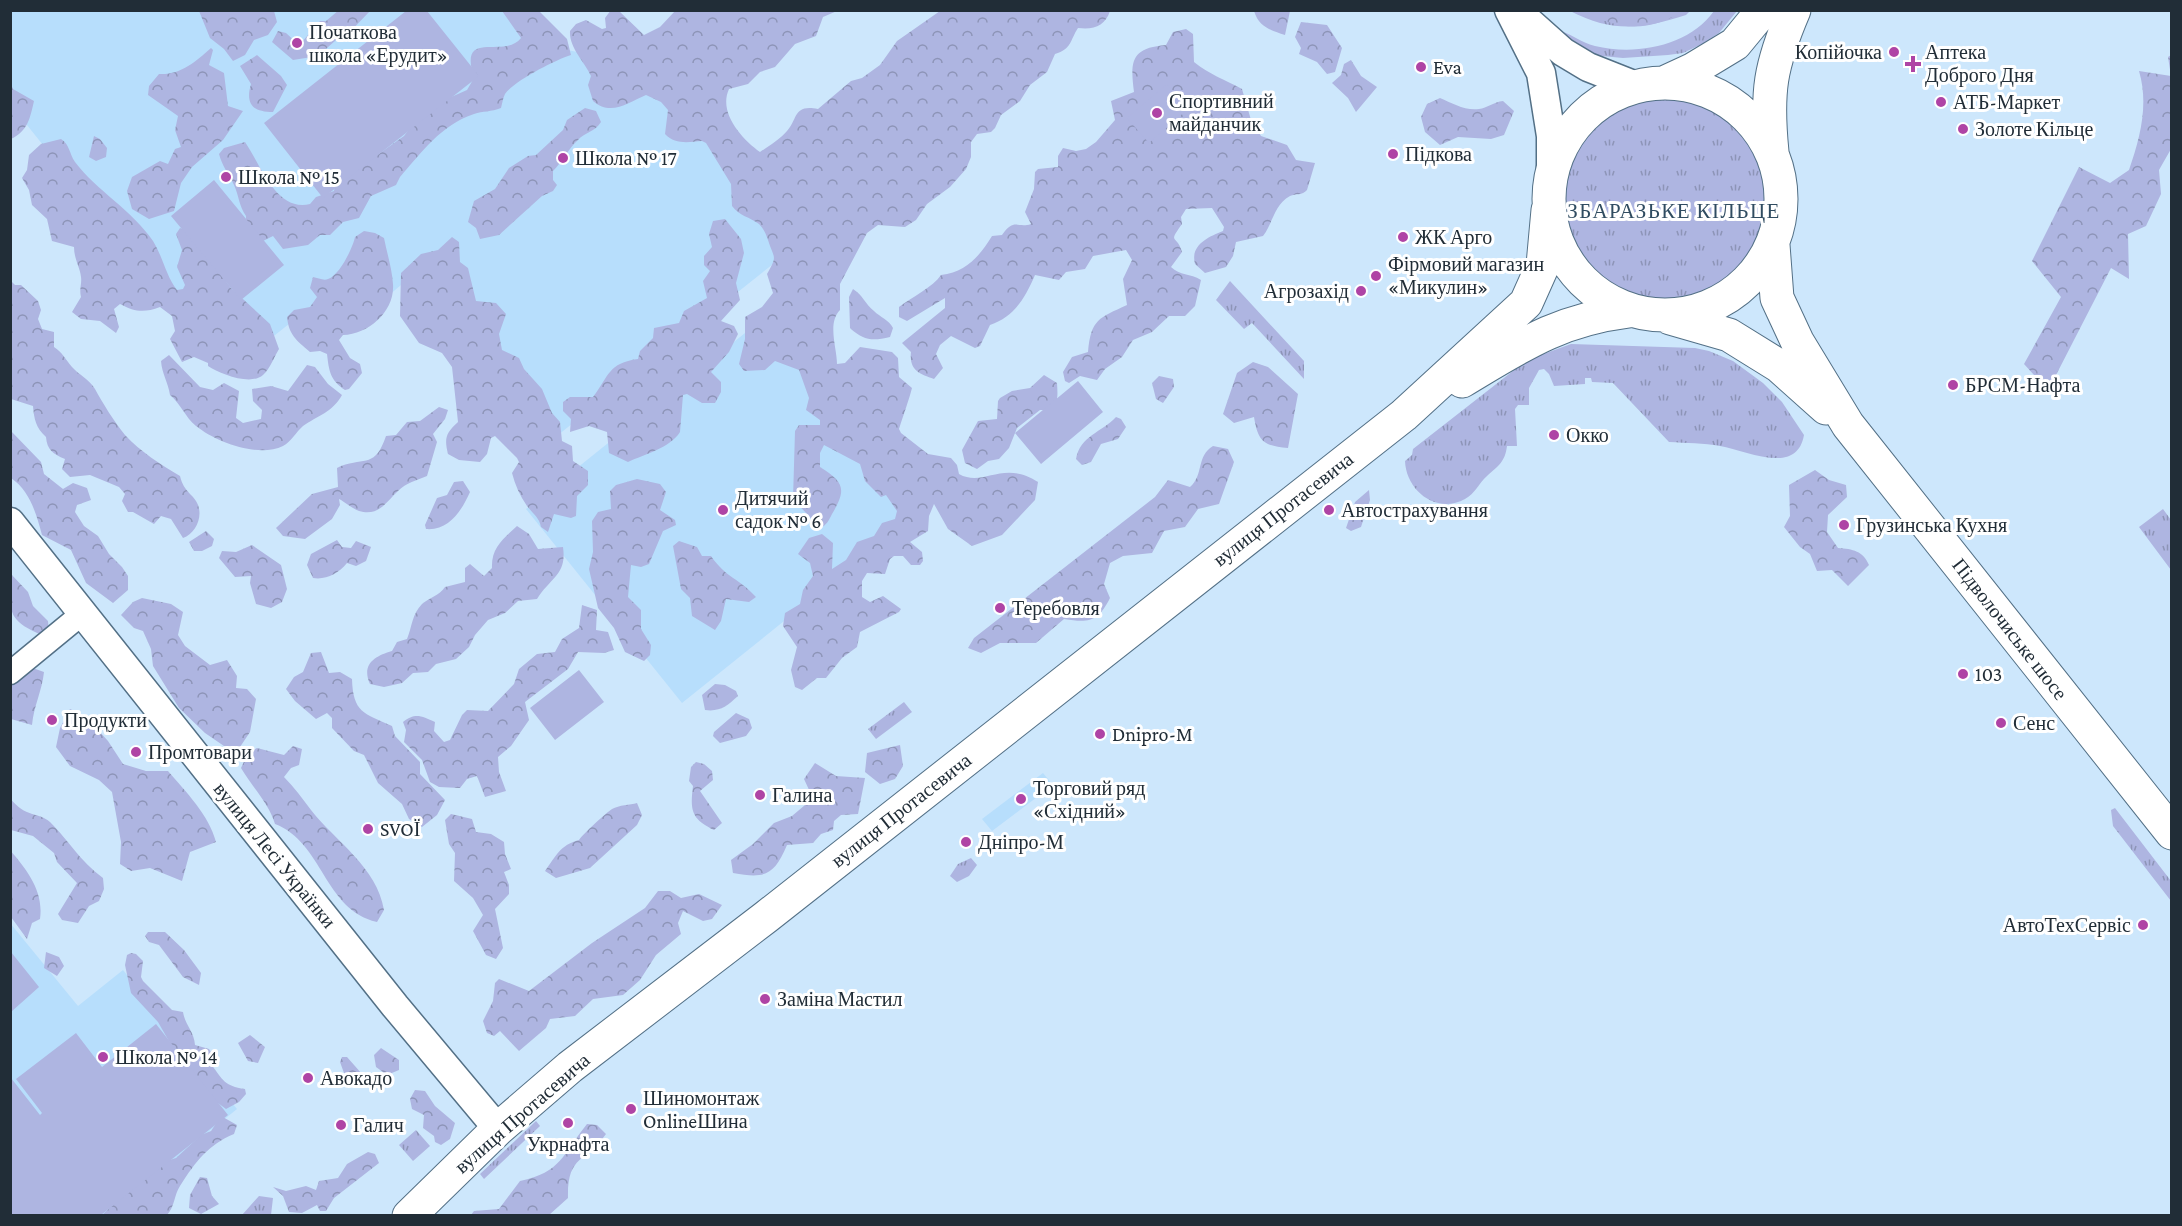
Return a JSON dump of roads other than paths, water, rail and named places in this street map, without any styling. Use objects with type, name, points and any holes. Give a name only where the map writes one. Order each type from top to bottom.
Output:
[{"type":"highway","points":[[1551,167],[1569,131],[1598,102],[1692,70],[1735,44],[1763,10]]},
{"type":"highway","points":[[1548,210],[1556,243],[1573,272],[1598,296],[1629,311],[1664,316],[1698,312],[1729,297],[1755,274],[1773,245],[1779,222],[1782,199],[1773,154],[1769,117],[1771,72],[1794,10]]},
{"type":"highway","points":[[1651,84],[1693,86],[1718,95],[1741,111],[1759,130],[1773,154]]},
{"type":"highway","name":"вулиця Протасевича","points":[[409,1215],[498,1129],[570,1067],[776,909],[1404,415],[1526,303],[1543,265],[1551,167]]},
{"type":"highway","name":"Підволочиське шосе","points":[[1773,245],[1777,298],[1797,341],[1848,425],[2172,833]]},
{"type":"highway","name":"вулиця Протасевича","points":[[1404,415],[1539,335],[1591,316],[1629,311]]},
{"type":"highway","name":"Підволочиське шосе","points":[[1664,316],[1729,335],[1779,366],[1848,425]]},
{"type":"main road","points":[[1509,10],[1541,73],[1551,136],[1551,167]]},
{"type":"main road","points":[[1517,10],[1563,52],[1588,67],[1651,84]]},
{"type":"main road","name":"вулиця Лесі Українки","points":[[10,522],[395,1006],[498,1129]]},
{"type":"street","points":[[10,673],[83,613]]},
{"type":"place","name":"Початкова школа «Ерудит»","points":[[297,43]]},
{"type":"place","name":"Копійочка","points":[[1894,52]]},
{"type":"place","name":"Аптека Доброго Дня","points":[[1913,64]]},
{"type":"place","name":"Eva","points":[[1421,67]]},
{"type":"place","name":"АТБ-Маркет","points":[[1941,102]]},
{"type":"place","name":"Спортивний майданчик","points":[[1157,113]]},
{"type":"place","name":"Золоте Кільце","points":[[1963,129]]},
{"type":"place","name":"Підкова","points":[[1393,154]]},
{"type":"place","name":"Школа № 17","points":[[563,158]]},
{"type":"place","name":"Школа № 15","points":[[226,177]]},
{"type":"place","name":"ЖК Арго","points":[[1403,237]]},
{"type":"place","name":"Фірмовий магазин «Микулин»","points":[[1376,276]]},
{"type":"place","name":"Агрозахід","points":[[1361,291]]},
{"type":"place","name":"БРСМ-Нафта","points":[[1953,385]]},
{"type":"place","name":"Окко","points":[[1554,435]]},
{"type":"place","name":"Дитячий садок № 6","points":[[723,510]]},
{"type":"place","name":"Автострахування","points":[[1329,510]]},
{"type":"place","name":"Грузинська Кухня","points":[[1844,525]]},
{"type":"place","name":"Теребовля","points":[[1000,608]]},
{"type":"place","name":"103","points":[[1963,674]]},
{"type":"place","name":"Продукти","points":[[52,720]]},
{"type":"place","name":"Сенс","points":[[2001,723]]},
{"type":"place","name":"Dnipro-M","points":[[1100,734]]},
{"type":"place","name":"Промтовари","points":[[136,752]]},
{"type":"place","name":"Галина","points":[[760,795]]},
{"type":"place","name":"Торговий ряд «Східний»","points":[[1021,799]]},
{"type":"place","name":"SVOЇ","points":[[368,829]]},
{"type":"place","name":"Дніпро-М","points":[[966,842]]},
{"type":"place","name":"АвтоТехСервіс","points":[[2143,925]]},
{"type":"place","name":"Заміна Мастил","points":[[765,999]]},
{"type":"place","name":"Школа № 14","points":[[103,1057]]},
{"type":"place","name":"Авокадо","points":[[308,1078]]},
{"type":"place","name":"Шиномонтаж OnlineШина","points":[[631,1109]]},
{"type":"place","name":"Укрнафта","points":[[568,1123]]},
{"type":"place","name":"Галич","points":[[341,1125]]},
{"type":"district","name":"ЗБАРАЗЬКЕ КІЛЬЦЕ","points":[[1674,211]]}]
